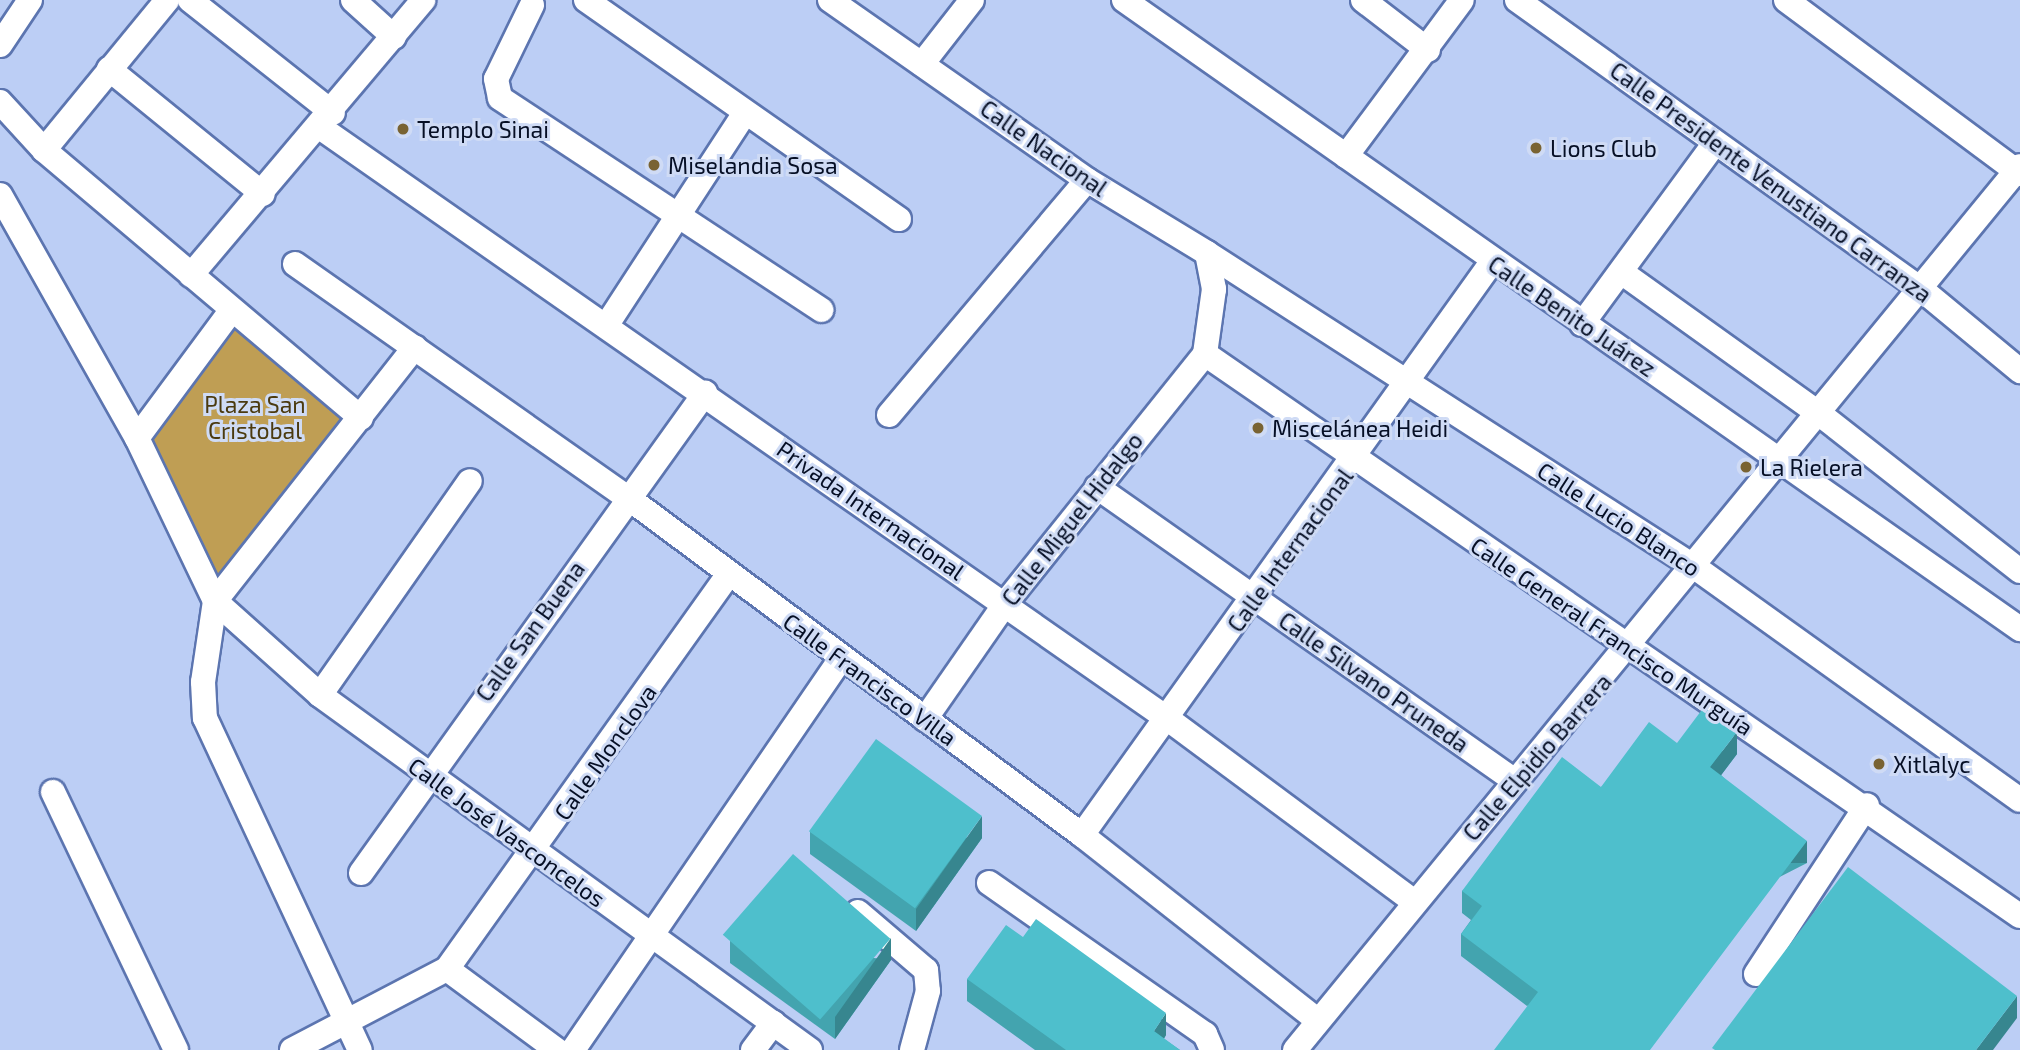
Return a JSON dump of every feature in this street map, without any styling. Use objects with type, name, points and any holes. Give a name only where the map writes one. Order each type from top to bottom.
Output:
[{"type":"street","points":[[44,150],[167,0]]},
{"type":"street","points":[[190,0],[327,121]]},
{"type":"street","points":[[353,0],[394,37]]},
{"type":"street","points":[[191,275],[327,121],[424,0]]},
{"type":"street","points":[[586,0],[899,219]]},
{"type":"street","name":"Calle Nacional","points":[[830,0],[1087,180],[1207,253]]},
{"type":"street","points":[[922,64],[972,0]]},
{"type":"street","name":"Calle Benito Juárez","points":[[1124,0],[1492,262],[1782,458],[2020,629]]},
{"type":"street","points":[[1363,0],[1428,50]]},
{"type":"street","points":[[1346,156],[1428,50],[1462,0]]},
{"type":"street","name":"Calle Presidente Venustiano Carranza","points":[[1517,0],[1921,289],[2020,370]]},
{"type":"street","points":[[1786,0],[2019,170],[1814,423]]},
{"type":"street","points":[[0,45],[27,1]]},
{"type":"street","points":[[531,5],[496,79],[497,93],[821,310]]},
{"type":"street","points":[[109,69],[263,194]]},
{"type":"street","points":[[0,102],[44,150],[231,311],[361,418]]},
{"type":"street","points":[[606,326],[745,113]]},
{"type":"street","name":"Privada Internacional","points":[[327,121],[606,326],[1168,719],[1414,902]]},
{"type":"street","points":[[1582,324],[1624,274],[1715,143]]},
{"type":"street","points":[[889,415],[1087,180]]},
{"type":"street","points":[[0,195],[137,438],[215,601]]},
{"type":"street","name":"Calle Miguel Hidalgo","points":[[925,719],[1004,604],[1205,354],[1214,319],[1207,253]]},
{"type":"street","name":"Calle Lucio Blanco","points":[[1207,253],[1696,568],[2020,800]]},
{"type":"street","name":"Calle Internacional","points":[[1082,835],[1355,460],[1492,262]]},
{"type":"street","name":"Calle Francisco Villa","points":[[295,264],[627,498],[1082,835],[1318,1021]]},
{"type":"street","points":[[1624,274],[1814,423],[2020,571]]},
{"type":"street","points":[[137,438],[231,311]]},
{"type":"street","points":[[360,1050],[205,718],[203,682],[215,601],[415,347]]},
{"type":"street","name":"Calle General Francisco Murguía","points":[[1205,354],[1628,650],[1867,805],[2020,916]]},
{"type":"street","name":"Calle San Buena","points":[[361,873],[427,774],[705,393]]},
{"type":"street","name":"Calle Elpidio Barrera","points":[[1294,1050],[1414,902],[1696,568],[1782,458],[1814,423]]},
{"type":"street","points":[[320,695],[470,481]]},
{"type":"street","name":"Calle Silvano Pruneda","points":[[1097,487],[1515,781]]},
{"type":"street","name":"Calle Monclova","points":[[292,1050],[423,986],[447,969],[534,854],[728,575]]},
{"type":"street","name":"Calle José Vasconcelos","points":[[215,601],[320,695],[534,854],[810,1050]]},
{"type":"street","points":[[573,1050],[649,935],[841,658]]},
{"type":"street","points":[[53,792],[176,1050]]},
{"type":"street","points":[[1756,974],[1867,805]]},
{"type":"street","points":[[989,883],[1205,1034],[1212,1050]]},
{"type":"street","points":[[839,898],[926,970],[928,991],[912,1050]]},
{"type":"street","points":[[447,969],[557,1050]]},
{"type":"street","points":[[753,1050],[773,1023]]},
{"type":"green space","name":"Plaza San Cristobal","points":[[242,309],[354,408],[220,584],[146,448]]},
{"type":"building","points":[[1704,707],[1737,732],[1710,767],[1807,841],[1650,1050],[1494,1050],[1538,992],[1461,934],[1482,906],[1462,891],[1562,757],[1601,787],[1649,722],[1677,743]]},
{"type":"building","points":[[876,739],[982,816],[915,908],[809,831]]},
{"type":"building","points":[[793,854],[890,939],[820,1019],[723,935]]},
{"type":"building","points":[[1848,867],[2017,996],[1976,1050],[1712,1048]]},
{"type":"building","points":[[1036,919],[1166,1013],[1154,1031],[1180,1050],[1066,1050],[967,979],[1006,925],[1023,937]]},
{"type":"place","name":"Templo Sinai","points":[[403,129]]},
{"type":"place","name":"Lions Club","points":[[1536,148]]},
{"type":"place","name":"Miselandia Sosa","points":[[654,165]]},
{"type":"place","name":"Miscelánea Heidi","points":[[1258,428]]},
{"type":"place","name":"La Rielera","points":[[1746,467]]},
{"type":"place","name":"Xitlalyc","points":[[1879,764]]}]
